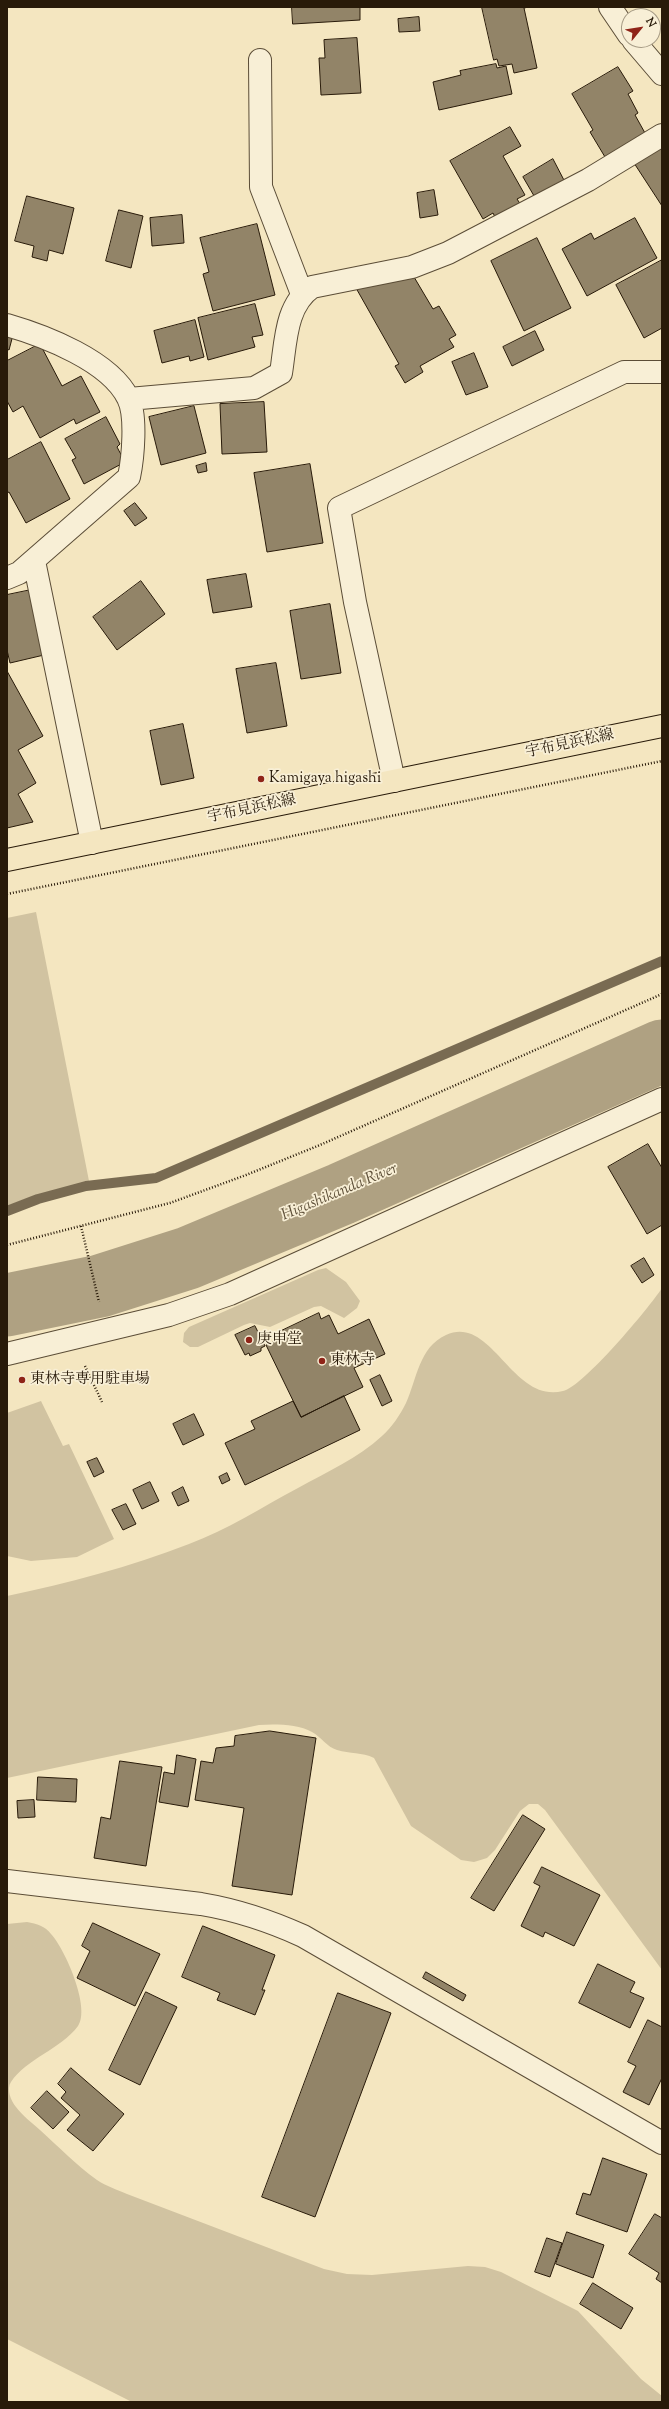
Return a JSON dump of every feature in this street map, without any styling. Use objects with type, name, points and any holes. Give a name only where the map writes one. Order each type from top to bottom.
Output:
[{"type":"main road","name":"宇布見浜松線","points":[[7,860],[662,726]]},
{"type":"street","points":[[610,7],[621,24]]},
{"type":"street","points":[[640,48],[662,74]]},
{"type":"street","points":[[260,60],[261,188],[302,294]]},
{"type":"street","points":[[129,399],[254,388],[281,373],[290,317],[294,305],[302,294],[312,287],[412,267],[448,253],[588,180],[662,135]]},
{"type":"street","points":[[7,325],[47,338],[69,349],[112,376],[122,387],[129,399],[133,413],[129,477],[20,573],[7,578]]},
{"type":"street","points":[[394,781],[355,602],[339,508],[624,372],[662,372]]},
{"type":"street","points":[[34,561],[92,843]]},
{"type":"street","points":[[7,1354],[169,1315],[230,1294],[662,1099]]},
{"type":"street","points":[[7,1881],[228,1908],[278,1925],[303,1936],[662,2143]]},
{"type":"path","points":[[7,894],[662,760]]},
{"type":"path","points":[[7,1245],[170,1203],[246,1175],[320,1145],[662,994]]},
{"type":"path","points":[[81,1226],[99,1303]]},
{"type":"path","points":[[72,1338],[102,1402]]},
{"type":"shaded area","points":[[36,912],[89,1181],[36,1195],[7,1206],[7,918]]},
{"type":"shaded area","points":[[326,1268],[346,1282],[360,1301],[357,1308],[344,1318],[321,1306],[314,1307],[270,1327],[250,1323],[244,1325],[198,1347],[190,1347],[183,1342],[184,1333],[189,1327],[318,1270]]},
{"type":"shaded area","points":[[662,1288],[662,1970],[545,1810],[538,1804],[529,1804],[520,1811],[495,1850],[487,1858],[474,1862],[461,1860],[411,1826],[374,1758],[333,1749],[312,1732],[300,1727],[259,1725],[7,1778],[7,1596],[99,1574],[189,1544],[231,1525],[342,1464],[373,1444],[392,1425],[406,1403],[424,1355],[437,1340],[446,1335],[462,1332],[477,1337],[490,1347],[530,1385],[545,1391],[563,1391],[585,1376],[600,1362],[644,1312]]},
{"type":"shaded area","points":[[41,1401],[63,1446],[69,1444],[114,1539],[77,1557],[31,1561],[7,1556],[7,1413]]},
{"type":"shaded area","points":[[27,1922],[46,1929],[63,1952],[75,1979],[79,1993],[81,2017],[78,2026],[71,2034],[17,2074],[11,2082],[9,2088],[10,2095],[18,2110],[24,2116],[89,2174],[104,2184],[127,2194],[324,2269],[347,2274],[372,2275],[468,2266],[485,2267],[501,2272],[578,2311],[641,2379],[662,2396],[662,2402],[132,2402],[7,2339],[7,1924]]},
{"type":"building","points":[[292,7],[360,7],[360,20],[293,24]]},
{"type":"building","points":[[482,7],[529,7],[524,8],[537,68],[514,73],[512,64],[499,66],[497,59],[494,60]]},
{"type":"building","points":[[419,17],[420,31],[399,32],[398,19]]},
{"type":"building","points":[[357,38],[361,93],[321,95],[319,58],[325,58],[324,40]]},
{"type":"building","points":[[496,64],[497,68],[506,66],[512,94],[439,110],[433,82],[461,75],[460,71]]},
{"type":"building","points":[[618,67],[633,91],[628,94],[638,113],[635,115],[645,133],[605,157],[590,132],[593,130],[572,94]]},
{"type":"building","points":[[510,127],[521,146],[503,156],[525,195],[517,199],[521,205],[496,219],[493,213],[483,219],[450,161]]},
{"type":"building","points":[[662,145],[662,206],[634,163]]},
{"type":"building","points":[[553,159],[566,184],[537,201],[523,177]]},
{"type":"building","points":[[434,190],[438,215],[420,218],[417,193]]},
{"type":"building","points":[[27,196],[74,208],[63,254],[49,250],[47,261],[32,257],[34,246],[15,241]]},
{"type":"building","points":[[119,210],[143,216],[131,268],[106,261]]},
{"type":"building","points":[[182,215],[184,243],[152,246],[150,218]]},
{"type":"building","points":[[635,218],[657,258],[587,296],[562,249],[591,233],[594,239]]},
{"type":"building","points":[[257,224],[275,295],[213,311],[203,274],[209,272],[200,238]]},
{"type":"building","points":[[537,238],[571,308],[524,331],[491,261]]},
{"type":"building","points":[[662,260],[662,328],[644,338],[616,285]]},
{"type":"building","points":[[414,277],[433,309],[439,306],[456,335],[449,339],[454,347],[420,366],[423,372],[405,383],[395,366],[399,364],[356,288]]},
{"type":"building","points":[[255,304],[263,335],[252,337],[255,347],[208,360],[198,318]]},
{"type":"building","points":[[195,320],[204,357],[190,361],[189,356],[162,363],[154,331]]},
{"type":"building","points":[[535,331],[544,350],[512,366],[503,347]]},
{"type":"building","points":[[7,334],[13,335],[9,350],[7,349]]},
{"type":"building","points":[[40,344],[62,386],[81,376],[100,412],[76,424],[74,419],[40,438],[23,406],[13,412],[7,401],[7,361]]},
{"type":"building","points":[[474,353],[488,387],[466,395],[452,362]]},
{"type":"building","points":[[264,402],[267,452],[222,454],[220,404]]},
{"type":"building","points":[[194,406],[206,453],[161,465],[149,417]]},
{"type":"building","points":[[106,417],[120,444],[117,447],[125,462],[84,484],[72,460],[76,458],[65,439]]},
{"type":"building","points":[[41,442],[70,499],[26,523],[9,492],[7,493],[7,460]]},
{"type":"building","points":[[206,463],[207,471],[198,473],[196,466]]},
{"type":"building","points":[[310,464],[323,543],[267,552],[254,473]]},
{"type":"building","points":[[135,503],[147,518],[135,526],[124,511]]},
{"type":"building","points":[[246,574],[252,607],[213,613],[207,580]]},
{"type":"building","points":[[141,581],[165,614],[117,650],[93,617]]},
{"type":"building","points":[[31,590],[44,655],[10,663],[7,650],[7,595]]},
{"type":"building","points":[[330,604],[341,673],[301,679],[290,611]]},
{"type":"building","points":[[276,663],[287,726],[247,733],[236,669]]},
{"type":"building","points":[[7,671],[43,736],[18,750],[36,783],[18,794],[33,822],[7,828]]},
{"type":"building","points":[[183,724],[194,778],[161,785],[150,731]]},
{"type":"building","points":[[648,1144],[662,1168],[662,1225],[647,1234],[608,1167]]},
{"type":"building","points":[[644,1258],[654,1275],[642,1283],[631,1266]]},
{"type":"building","name":"東林寺","points":[[319,1313],[321,1319],[329,1315],[338,1334],[369,1319],[385,1354],[354,1368],[363,1387],[301,1417],[266,1345],[277,1340],[275,1334]]},
{"type":"building","points":[[255,1326],[265,1346],[261,1348],[261,1351],[250,1356],[249,1353],[245,1355],[235,1335]]},
{"type":"building","points":[[380,1375],[392,1401],[382,1406],[370,1380]]},
{"type":"building","points":[[344,1396],[360,1430],[245,1485],[225,1443],[255,1429],[251,1421],[293,1401],[301,1417]]},
{"type":"building","points":[[194,1414],[204,1435],[183,1445],[173,1424]]},
{"type":"building","points":[[97,1458],[104,1472],[94,1477],[87,1462]]},
{"type":"building","points":[[227,1473],[230,1480],[222,1484],[219,1477]]},
{"type":"building","points":[[150,1482],[159,1501],[142,1509],[133,1490]]},
{"type":"building","points":[[183,1487],[189,1501],[178,1506],[172,1493]]},
{"type":"building","points":[[126,1504],[136,1524],[123,1530],[112,1510]]},
{"type":"building","points":[[270,1731],[316,1738],[292,1895],[232,1886],[244,1808],[195,1800],[201,1761],[213,1763],[216,1748],[234,1746],[235,1736]]},
{"type":"building","points":[[177,1755],[196,1759],[188,1807],[159,1802],[164,1772],[174,1774]]},
{"type":"building","points":[[120,1761],[162,1767],[146,1866],[94,1858],[101,1817],[110,1819]]},
{"type":"building","points":[[38,1777],[77,1779],[76,1802],[37,1800]]},
{"type":"building","points":[[34,1800],[35,1817],[18,1818],[17,1801]]},
{"type":"building","points":[[523,1815],[545,1829],[494,1911],[471,1898]]},
{"type":"building","points":[[542,1867],[600,1895],[574,1946],[545,1932],[543,1937],[521,1926],[540,1886],[534,1883]]},
{"type":"building","points":[[93,1923],[160,1954],[135,2006],[77,1978],[90,1951],[82,1946]]},
{"type":"building","points":[[203,1926],[275,1955],[262,1990],[265,1990],[255,2015],[217,2000],[220,1993],[182,1977]]},
{"type":"building","points":[[598,1964],[635,1982],[630,1992],[644,1998],[630,2028],[579,2003]]},
{"type":"building","points":[[426,1972],[466,1995],[463,2001],[423,1978]]},
{"type":"building","points":[[146,1992],[177,2007],[140,2085],[109,2070]]},
{"type":"building","points":[[338,1993],[391,2013],[315,2217],[262,2197]]},
{"type":"building","points":[[648,2020],[662,2027],[662,2078],[649,2105],[623,2092],[636,2066],[628,2062]]},
{"type":"building","points":[[71,2068],[124,2114],[93,2151],[67,2130],[80,2115],[61,2098],[66,2092],[58,2084]]},
{"type":"building","points":[[47,2091],[69,2112],[53,2129],[31,2108]]},
{"type":"building","points":[[603,2158],[647,2174],[627,2232],[576,2214],[583,2193],[590,2195]]},
{"type":"building","points":[[655,2214],[662,2218],[662,2283],[656,2279],[659,2273],[629,2254]]},
{"type":"building","points":[[567,2232],[604,2245],[593,2278],[556,2264]]},
{"type":"building","points":[[547,2238],[562,2243],[550,2277],[535,2272]]},
{"type":"building","points":[[593,2283],[633,2308],[621,2329],[580,2304]]},
{"type":"waterway","points":[[7,1211],[38,1199],[86,1186],[156,1178],[662,961]]},
{"type":"waterway","name":"Higashikanda River","points":[[7,1305],[100,1286],[188,1258],[341,1194],[662,1051]]},
{"type":"place","name":"Kamigaya higashi","points":[[261,779]]},
{"type":"place","name":"庚申堂","points":[[249,1340]]},
{"type":"place","name":"東林寺","points":[[322,1361]]},
{"type":"place","name":"東林寺専用駐車場","points":[[22,1380]]}]
